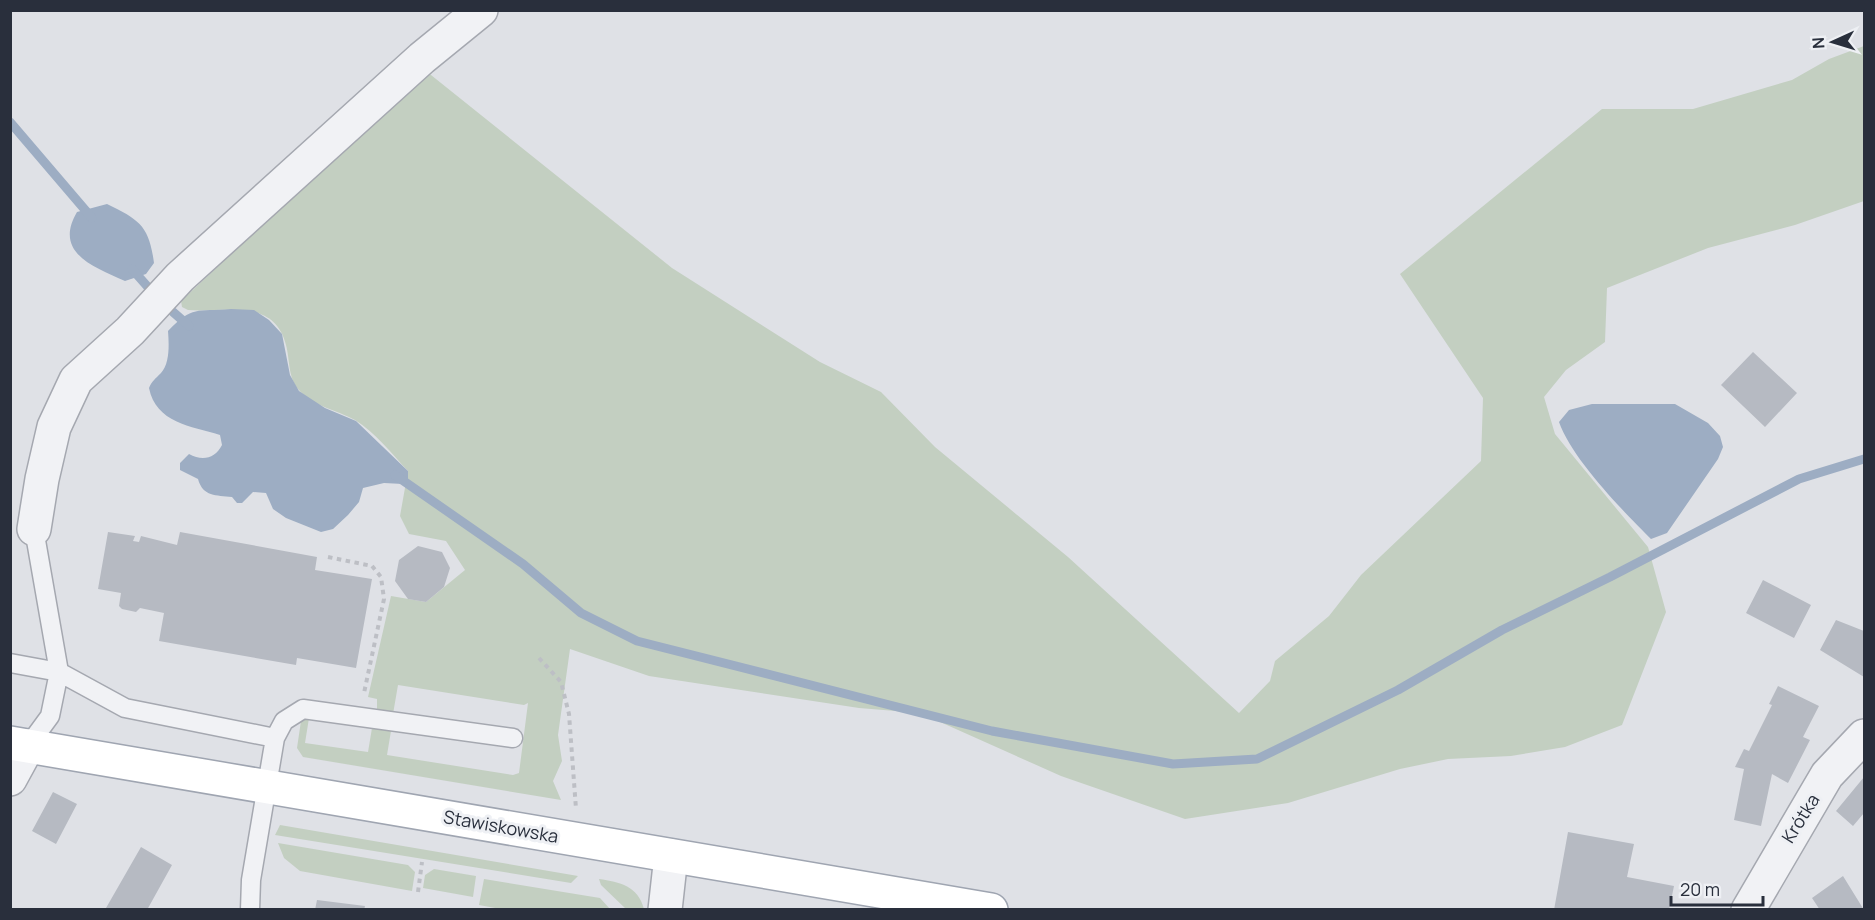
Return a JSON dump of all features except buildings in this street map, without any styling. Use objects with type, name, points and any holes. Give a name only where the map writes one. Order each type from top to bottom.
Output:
[{"type":"main road","name":"Stawiskowska","points":[[20,744],[991,909]]},
{"type":"street","points":[[34,529],[54,427],[76,380],[130,331],[180,277],[422,58],[481,10]]},
{"type":"street","name":"Krótka","points":[[1748,909],[1827,775],[1864,736]]},
{"type":"street","points":[[10,779],[20,744]]},
{"type":"street","points":[[665,909],[671,856]]},
{"type":"lane","points":[[20,744],[50,716],[59,672],[34,529]]},
{"type":"lane","points":[[10,663],[59,672],[125,708],[275,738]]},
{"type":"lane","points":[[250,909],[251,880],[275,738],[284,721],[303,709],[513,738]]},
{"type":"path","points":[[328,557],[372,566],[381,577],[384,599],[365,688]]},
{"type":"path","points":[[539,658],[561,682],[569,714],[576,839]]},
{"type":"path","points":[[418,892],[422,862]]},
{"type":"green space","points":[[1864,46],[1864,201],[1795,225],[1708,248],[1607,288],[1605,342],[1566,370],[1544,397],[1555,434],[1648,547],[1666,612],[1622,725],[1565,747],[1511,756],[1448,759],[1400,769],[1288,803],[1185,819],[1061,776],[920,713],[859,708],[649,676],[570,649],[558,735],[562,761],[553,781],[561,800],[303,757],[297,748],[301,721],[305,717],[309,718],[305,743],[368,752],[372,728],[391,731],[387,755],[513,775],[519,773],[528,703],[524,705],[398,685],[393,714],[377,712],[377,699],[368,697],[391,596],[426,602],[465,570],[446,541],[409,534],[400,516],[408,471],[362,425],[348,416],[317,404],[298,389],[291,374],[286,345],[280,330],[271,320],[246,311],[188,310],[182,307],[181,301],[426,71],[672,268],[820,362],[881,392],[935,447],[1068,557],[1239,713],[1270,681],[1275,661],[1329,616],[1361,575],[1481,461],[1483,398],[1400,274],[1602,109],[1693,109],[1792,80],[1829,59]]},
{"type":"green space","points":[[280,825],[578,876],[571,883],[275,835]]},
{"type":"green space","points":[[278,843],[408,865],[415,872],[412,891],[300,871],[284,858]]},
{"type":"green space","points":[[434,869],[476,876],[473,897],[423,888],[425,875]]},
{"type":"green space","points":[[484,879],[600,898],[610,909],[506,910],[479,905]]},
{"type":"green space","points":[[599,879],[621,884],[633,890],[644,909],[626,909],[601,885]]},
{"type":"water","points":[[107,204],[135,220],[146,232],[154,263],[146,274],[125,281],[90,264],[73,248],[70,238],[71,226],[77,212]]},
{"type":"water","points":[[254,310],[269,320],[282,334],[290,375],[299,391],[325,408],[356,421],[408,471],[408,479],[403,484],[384,483],[363,488],[359,502],[348,515],[333,529],[321,532],[286,518],[273,509],[266,493],[253,492],[242,503],[237,503],[232,497],[207,492],[198,479],[180,470],[180,463],[189,454],[203,458],[216,453],[222,445],[220,435],[167,416],[153,400],[149,388],[164,369],[169,347],[168,331],[176,323],[196,311]]},
{"type":"water","points":[[1592,404],[1675,404],[1708,423],[1720,436],[1723,447],[1718,459],[1667,533],[1651,539],[1599,484],[1566,437],[1559,422],[1569,410]]},
{"type":"waterway","points":[[10,122],[92,218]]},
{"type":"waterway","points":[[132,269],[147,286]]},
{"type":"waterway","points":[[173,312],[189,326]]},
{"type":"waterway","points":[[395,475],[523,564],[581,613],[637,641],[992,731],[1173,764],[1257,759],[1398,690],[1502,630],[1799,479],[1864,459]]}]
